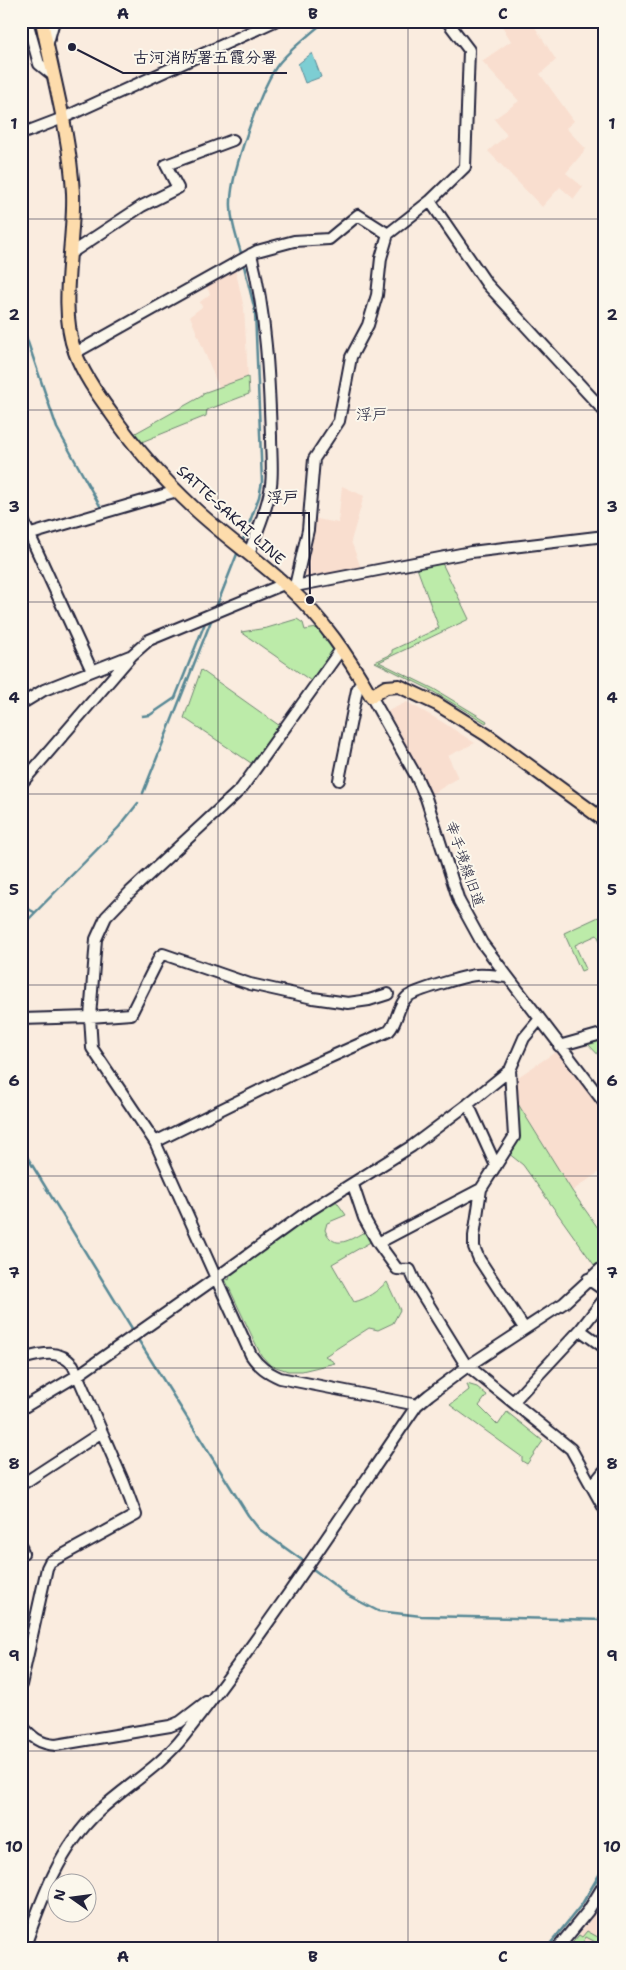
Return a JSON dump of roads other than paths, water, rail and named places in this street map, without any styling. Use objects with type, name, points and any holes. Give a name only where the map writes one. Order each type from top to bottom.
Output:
[{"type":"main road","name":"SATTE-SAKAI LINE","points":[[42,21],[71,168],[73,191],[68,324],[76,353],[98,396],[124,432],[195,509],[289,586],[342,648],[370,696]]},
{"type":"main road","points":[[370,696],[391,685],[404,688],[423,697],[487,735],[605,821]]},
{"type":"street","points":[[27,21],[39,64],[54,76]]},
{"type":"street","points":[[47,47],[54,21]]},
{"type":"street","points":[[21,134],[62,118],[275,21]]},
{"type":"street","points":[[289,586],[308,530],[314,459],[339,421],[351,357],[368,325],[377,295],[381,258],[388,234],[430,201],[465,167],[469,50],[446,21]]},
{"type":"street","points":[[71,253],[142,206],[178,188],[166,164],[233,140]]},
{"type":"street","points":[[430,201],[488,284],[605,412]]},
{"type":"street","points":[[76,353],[257,251],[294,241],[329,239],[358,215],[388,234]]},
{"type":"street","points":[[249,554],[271,483],[270,414],[260,289],[251,254]]},
{"type":"street","points":[[26,536],[177,491]]},
{"type":"street","points":[[21,516],[26,536],[92,671]]},
{"type":"street","points":[[21,784],[132,655],[149,640],[289,586],[471,552],[605,536]]},
{"type":"street","points":[[342,648],[241,789],[130,892],[106,917],[96,939],[94,954],[90,1017],[92,1048],[155,1142],[251,1355],[258,1366],[280,1378],[417,1406]]},
{"type":"street","points":[[21,704],[44,690],[132,655]]},
{"type":"street","points":[[339,780],[357,690],[362,680]]},
{"type":"street","name":"幸手境線旧道","points":[[370,696],[416,776],[426,798],[459,901],[482,943],[605,1104]]},
{"type":"street","points":[[21,1019],[131,1014],[160,956],[163,954],[250,984],[313,998],[348,1004],[388,994]]},
{"type":"street","points":[[155,1142],[299,1071],[389,1031],[393,1027],[402,1003],[410,995],[467,976],[507,977]]},
{"type":"street","points":[[524,1328],[499,1292],[474,1247],[474,1236],[481,1189],[514,1137],[510,1070],[524,1038],[539,1020]]},
{"type":"street","points":[[559,1046],[605,1033]]},
{"type":"street","points":[[21,1409],[78,1375],[307,1212],[353,1185],[412,1146],[510,1070]]},
{"type":"street","points":[[468,1104],[496,1166]]},
{"type":"street","points":[[353,1185],[364,1218],[378,1244],[398,1268],[410,1270],[436,1318],[464,1362],[571,1449],[605,1510]]},
{"type":"street","points":[[378,1244],[481,1189]]},
{"type":"street","points":[[24,1949],[56,1869],[78,1835],[100,1810],[169,1755],[218,1692],[417,1406],[429,1394],[468,1366],[564,1303],[605,1265]]},
{"type":"street","points":[[588,1279],[605,1291]]},
{"type":"street","points":[[513,1402],[580,1330],[605,1298]]},
{"type":"street","points":[[580,1330],[605,1348]]},
{"type":"street","points":[[21,1359],[45,1353],[60,1355],[69,1362],[78,1375],[136,1516],[50,1562],[46,1568],[21,1685]]},
{"type":"street","points":[[21,1485],[102,1432]]},
{"type":"street","points":[[592,1486],[605,1470]]},
{"type":"street","points":[[21,1546],[23,1553],[21,1554]]},
{"type":"street","points":[[21,1726],[40,1742],[56,1745],[170,1726],[180,1722],[218,1692]]},
{"type":"street","points":[[557,1949],[588,1911],[605,1883]]},
{"type":"water","points":[[312,53],[321,77],[305,83],[298,64]]},
{"type":"waterway","points":[[241,253],[232,220],[231,201],[236,170],[249,129],[265,89],[280,62],[325,21]]},
{"type":"waterway","points":[[243,540],[259,497],[262,482],[255,311],[244,266]]},
{"type":"waterway","points":[[21,322],[57,428],[100,506]]},
{"type":"waterway","points":[[217,605],[237,554]]},
{"type":"waterway","points":[[142,716],[150,715],[175,698],[205,623],[211,621]]},
{"type":"waterway","points":[[143,793],[211,621]]},
{"type":"waterway","points":[[21,927],[119,827],[138,803]]},
{"type":"waterway","points":[[21,905],[34,912]]},
{"type":"waterway","points":[[21,1147],[133,1330]]},
{"type":"waterway","points":[[139,1341],[248,1515],[259,1529],[302,1560]]},
{"type":"waterway","points":[[313,1569],[349,1596],[378,1611],[421,1616],[605,1620]]},
{"type":"waterway","points":[[546,1949],[582,1904],[605,1865]]},
{"type":"place","name":"古河消防署五霞分署","points":[[72,47]]},
{"type":"place","name":"浮戸","points":[[310,600]]},
{"type":"district","name":"浮戸","points":[[372,414]]}]
